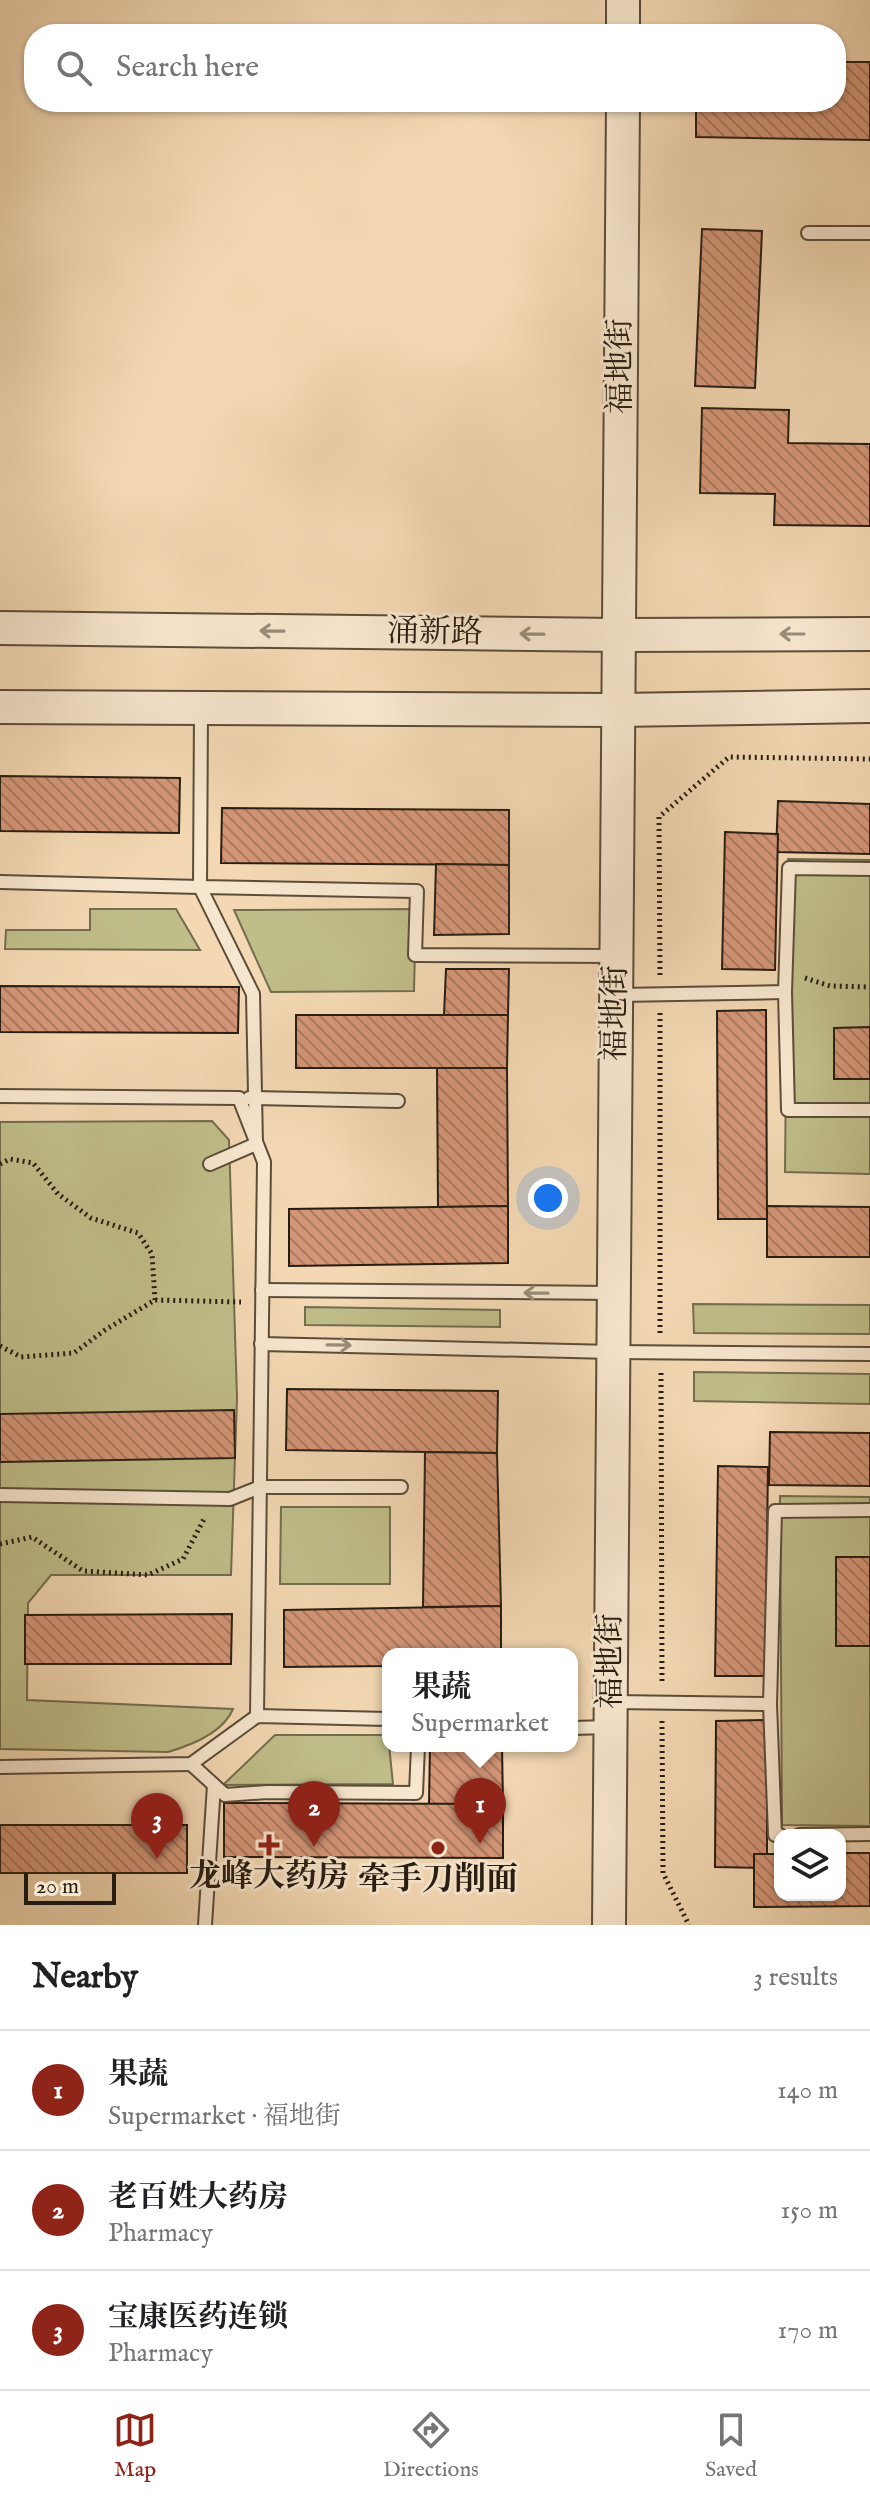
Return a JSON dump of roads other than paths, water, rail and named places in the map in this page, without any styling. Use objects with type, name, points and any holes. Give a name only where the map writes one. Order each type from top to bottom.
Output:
[{"type":"street","points":[[623,0],[623,24]]},
{"type":"street","name":"福地街","points":[[609,1925],[623,112]]},
{"type":"street","name":"涌新路","points":[[0,628],[619,635],[870,634]]},
{"type":"street","points":[[0,707],[618,710],[870,706]]},
{"type":"lane","points":[[808,233],[870,233]]},
{"type":"lane","points":[[201,708],[200,887],[253,994],[256,1144]]},
{"type":"lane","points":[[870,869],[789,868],[785,971],[788,1110],[870,1110]]},
{"type":"lane","points":[[0,882],[417,891],[415,955],[616,956]]},
{"type":"lane","points":[[616,995],[785,992]]},
{"type":"lane","points":[[0,1096],[398,1101]]},
{"type":"lane","points":[[239,1098],[264,1162],[257,1716]]},
{"type":"lane","points":[[210,1164],[256,1144]]},
{"type":"lane","points":[[262,1296],[614,1293]]},
{"type":"lane","points":[[261,1344],[660,1353],[870,1354]]},
{"type":"lane","points":[[0,1495],[230,1499],[260,1487],[401,1487]]},
{"type":"lane","points":[[775,1829],[770,1704],[775,1511],[870,1510]]},
{"type":"lane","points":[[578,1726],[662,1703],[770,1704]]},
{"type":"lane","points":[[0,1767],[191,1764],[257,1716],[382,1719]]},
{"type":"lane","points":[[191,1764],[225,1795],[267,1792],[416,1793],[418,1752]]},
{"type":"lane","points":[[205,1925],[214,1785]]},
{"type":"lane","points":[[846,1834],[870,1834]]},
{"type":"place","name":"果蔬","points":[[480,1844]]},
{"type":"place","name":"龙峰大药房","points":[[269,1845]]},
{"type":"place","name":"老百姓大药房","points":[[314,1847]]},
{"type":"place","name":"牵手刀削面","points":[[438,1848]]},
{"type":"place","name":"宝康医药连锁","points":[[157,1859]]}]
